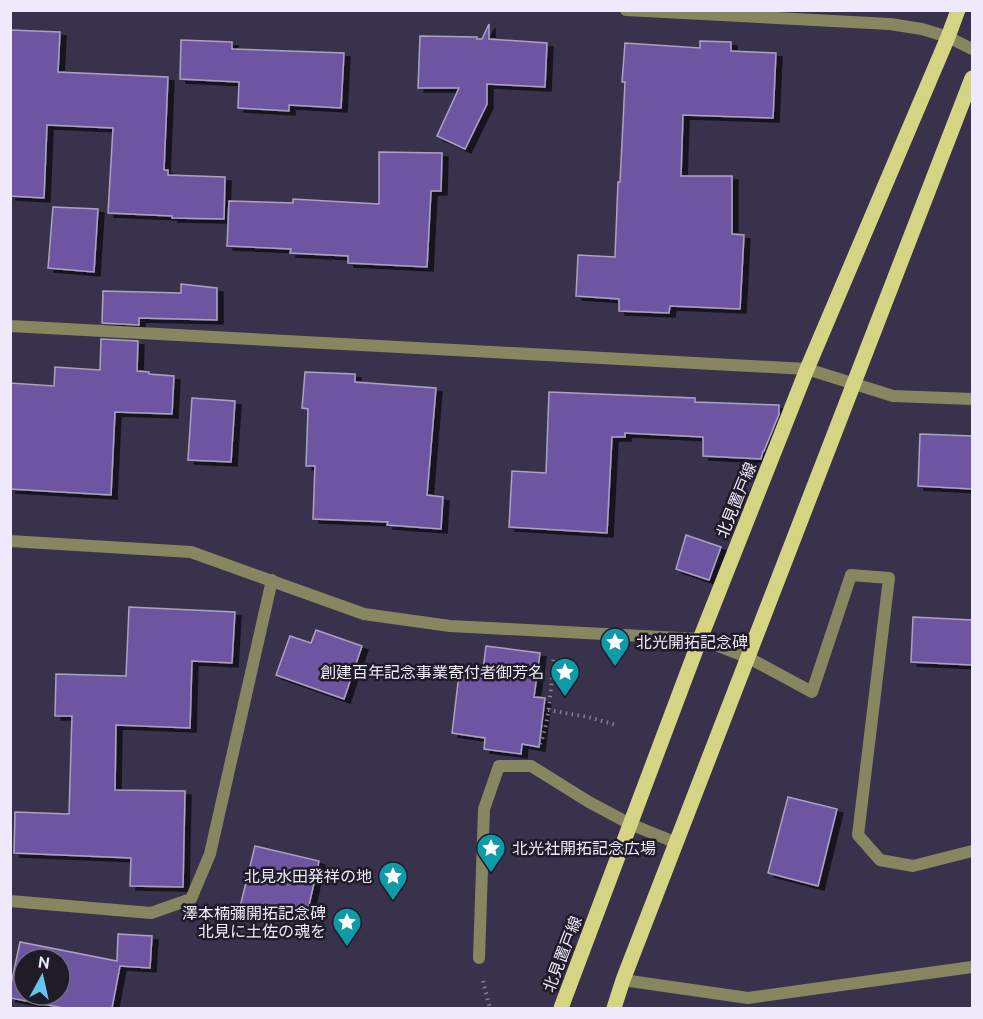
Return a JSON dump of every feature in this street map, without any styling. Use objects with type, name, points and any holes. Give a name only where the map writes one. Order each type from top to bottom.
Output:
[{"type":"main road","name":"北見置戸線","points":[[561,1008],[700,639],[807,369],[958,10]]},
{"type":"main road","points":[[614,1008],[972,78]]},
{"type":"street","points":[[626,10],[890,24],[922,29],[948,37],[972,49]]},
{"type":"street","points":[[890,24],[891,10]]},
{"type":"street","points":[[10,326],[807,369],[892,396],[972,399]]},
{"type":"street","points":[[10,541],[191,552],[364,614],[450,626],[700,639],[749,658],[812,692],[850,575],[889,578],[858,835],[880,860],[913,866],[972,850]]},
{"type":"street","points":[[10,901],[151,913],[191,899],[210,854],[272,580]]},
{"type":"street","points":[[479,958],[484,809],[499,766],[531,766],[630,824],[677,843]]},
{"type":"street","points":[[623,980],[748,998],[972,967]]},
{"type":"path","points":[[531,766],[543,737],[557,632]]},
{"type":"path","points":[[548,710],[616,725]]},
{"type":"path","points":[[482,978],[490,1008]]},
{"type":"building","points":[[489,24],[489,39],[547,43],[545,87],[487,84],[487,104],[465,149],[437,136],[459,88],[418,88],[420,36],[482,39]]},
{"type":"building","points":[[10,30],[60,32],[58,72],[168,77],[164,170],[168,170],[168,175],[225,177],[224,219],[108,213],[113,128],[47,125],[44,198],[10,196]]},
{"type":"building","points":[[181,40],[232,42],[232,49],[344,53],[341,108],[289,105],[289,111],[238,108],[239,82],[180,79]]},
{"type":"building","points":[[700,41],[731,42],[731,51],[776,53],[773,118],[683,115],[681,176],[732,176],[732,234],[744,235],[740,309],[670,306],[669,313],[619,311],[619,299],[576,296],[578,255],[615,257],[625,82],[622,82],[625,43],[700,48]]},
{"type":"building","points":[[379,152],[442,153],[441,191],[431,191],[427,267],[348,263],[348,256],[290,253],[291,249],[227,246],[229,201],[293,203],[293,199],[379,204]]},
{"type":"building","points":[[53,207],[98,209],[94,272],[48,268]]},
{"type":"building","points":[[181,284],[217,288],[217,320],[139,318],[139,325],[102,323],[103,291],[181,293]]},
{"type":"building","points":[[101,339],[138,341],[137,371],[174,376],[172,414],[115,412],[111,495],[10,489],[10,383],[54,386],[55,367],[100,370]]},
{"type":"building","points":[[305,372],[355,374],[355,382],[436,388],[427,495],[443,497],[441,529],[387,525],[388,522],[313,519],[315,466],[306,466],[308,409],[302,408]]},
{"type":"building","points":[[549,392],[695,398],[695,402],[779,405],[779,414],[761,459],[703,456],[703,437],[625,433],[625,437],[612,437],[607,533],[509,527],[512,471],[546,473]]},
{"type":"building","points":[[192,398],[235,401],[231,462],[188,460]]},
{"type":"building","points":[[920,434],[972,436],[972,489],[918,486]]},
{"type":"building","points":[[686,535],[721,547],[709,580],[676,569]]},
{"type":"building","points":[[129,607],[235,612],[232,663],[192,661],[190,728],[116,725],[115,790],[185,791],[183,887],[130,886],[131,858],[14,853],[15,812],[69,814],[72,716],[55,716],[56,674],[126,676]]},
{"type":"building","points":[[913,617],[972,620],[972,665],[911,662]]},
{"type":"building","points":[[316,630],[362,646],[344,699],[276,675],[290,636],[311,643]]},
{"type":"building","points":[[486,646],[540,653],[534,697],[545,698],[539,747],[522,744],[521,754],[484,749],[485,738],[452,733],[460,666],[483,670]]},
{"type":"building","points":[[788,797],[837,809],[818,886],[768,873]]},
{"type":"building","points":[[255,846],[319,861],[307,914],[279,907],[277,916],[240,907]]},
{"type":"building","points":[[118,934],[152,936],[150,968],[120,966],[112,1008],[59,1007],[72,1007],[72,952],[117,961]]},
{"type":"building","points":[[20,942],[46,947],[19,947]]},
{"type":"building","points":[[12,980],[12,998],[10,998]]},
{"type":"place","name":"北光開拓記念碑","points":[[615,668]]},
{"type":"place","name":"創建百年記念事業寄付者御芳名","points":[[565,698]]},
{"type":"place","name":"北光社開拓記念広場","points":[[491,874]]},
{"type":"place","name":"北見水田発祥の地","points":[[393,902]]},
{"type":"place","name":"澤本楠彌開拓記念碑 北見に土佐の魂を","points":[[347,948]]}]
